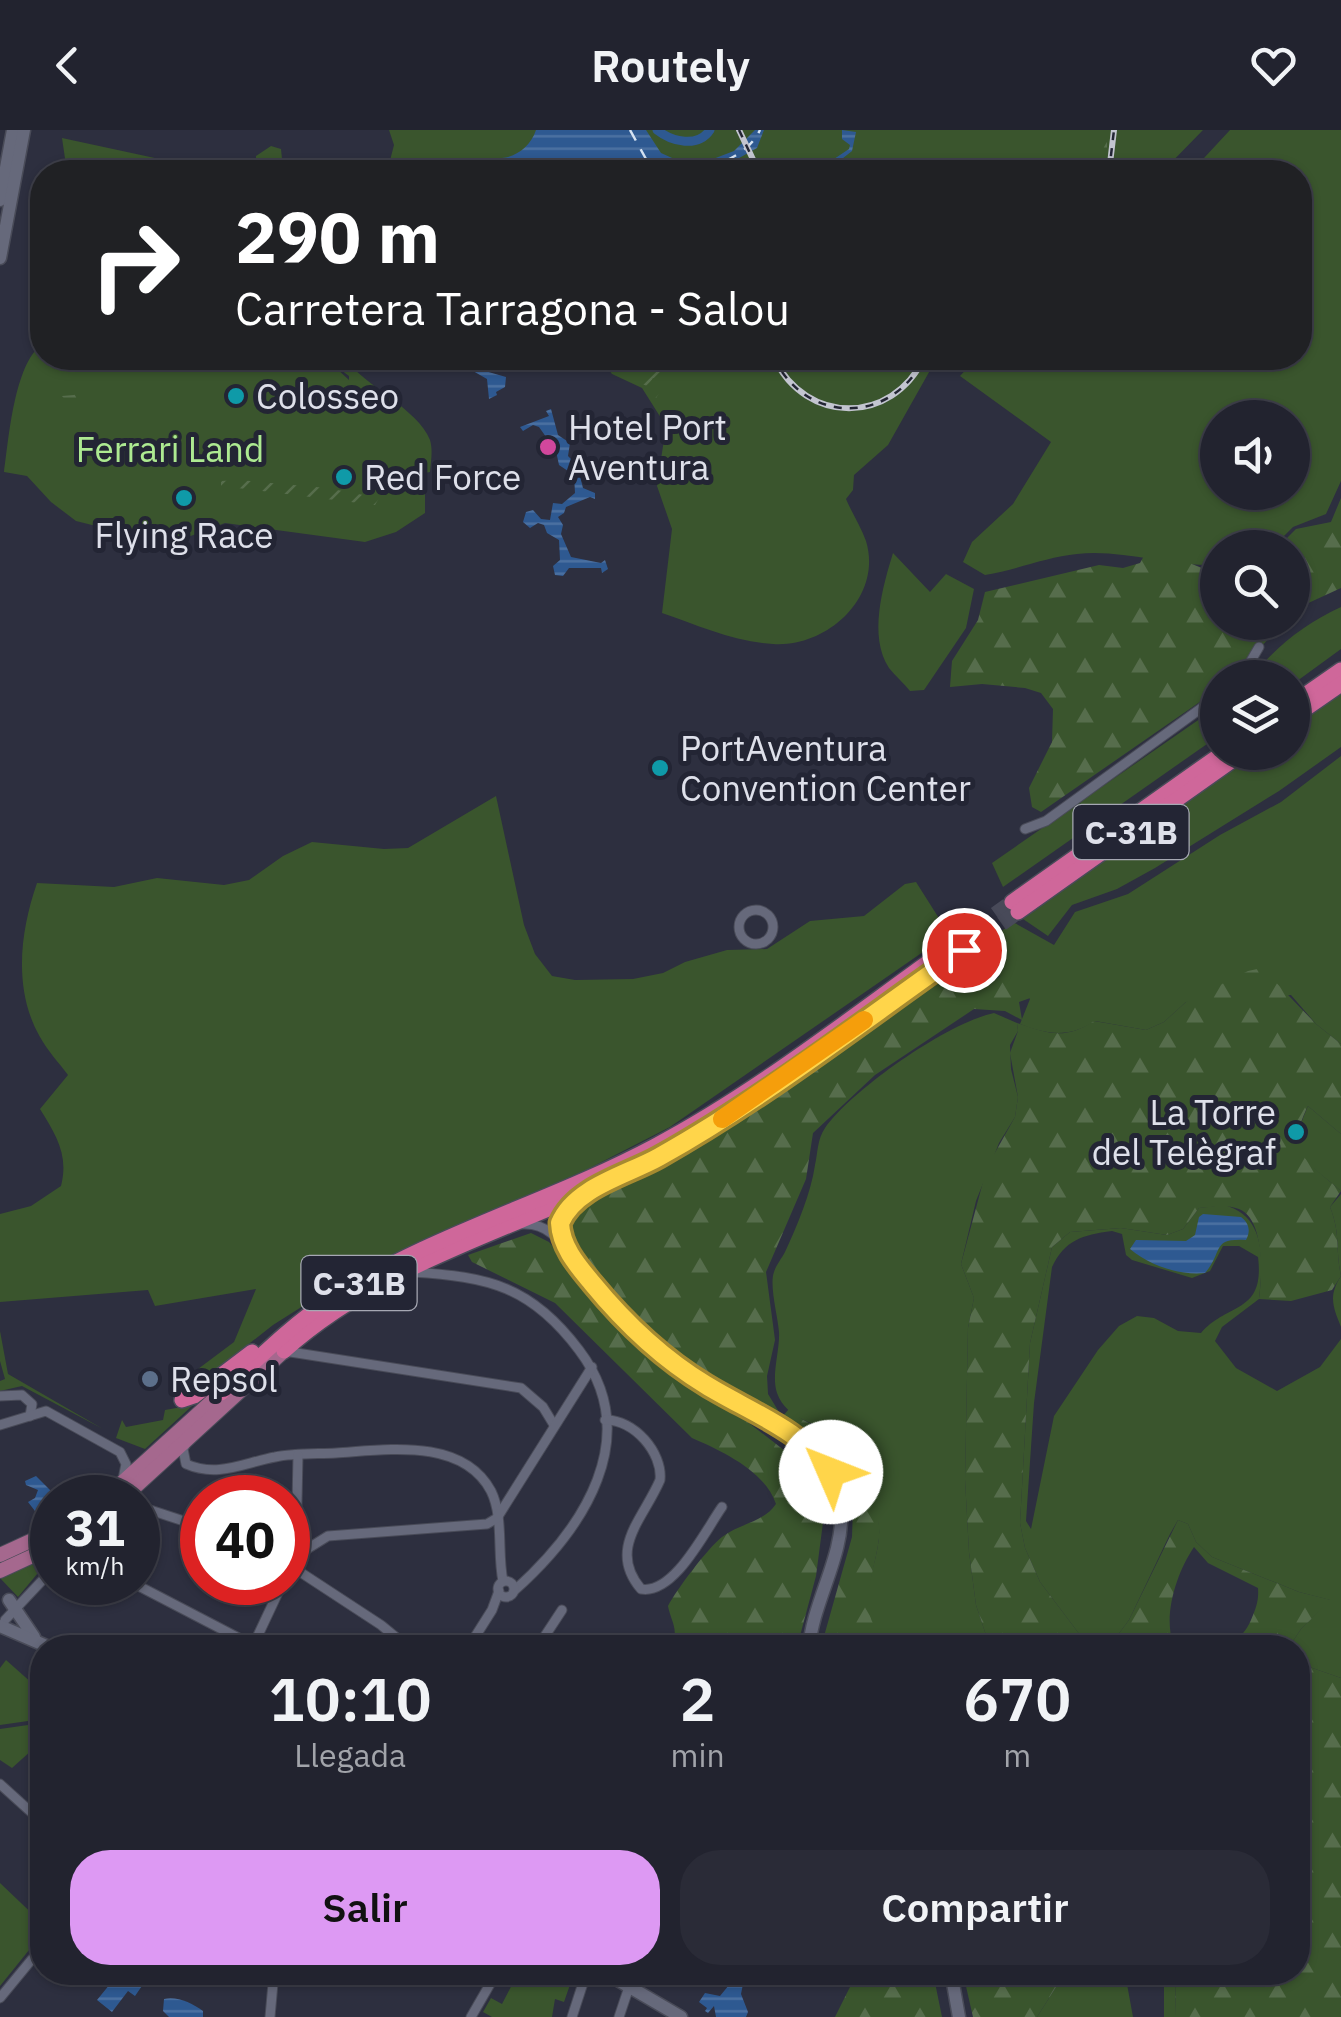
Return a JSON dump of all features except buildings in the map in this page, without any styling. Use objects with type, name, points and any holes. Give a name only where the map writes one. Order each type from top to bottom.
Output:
[{"type":"highway","points":[[1310,692],[1341,670]]},
{"type":"highway","points":[[1310,706],[1341,684]]},
{"type":"highway","name":"C-31B","points":[[1200,770],[1015,907],[1217,770]]},
{"type":"highway","name":"C-31B","points":[[222,1393],[278,1340],[334,1297],[415,1254],[570,1188],[658,1145],[961,945],[750,1101],[675,1148],[576,1198],[404,1272],[322,1320],[284,1351]]},
{"type":"highway","points":[[182,1400],[194,1396],[307,1310],[334,1297]]},
{"type":"main road","name":"C-31B","points":[[143,1475],[188,1440],[284,1351]]},
{"type":"main road","name":"C-31B","points":[[138,1475],[222,1393]]},
{"type":"main road","points":[[0,1558],[30,1543]]},
{"type":"main road","points":[[0,1572],[30,1558]]},
{"type":"street","points":[[0,200],[13,130]]},
{"type":"street","points":[[0,258],[24,130]]},
{"type":"street","points":[[1252,660],[1259,648]]},
{"type":"street","points":[[1025,828],[1046,821],[1200,709]]},
{"type":"street","points":[[574,1261],[560,1223],[576,1198]]},
{"type":"street","points":[[515,1224],[540,1225],[548,1230],[627,1322],[674,1364],[811,1447],[831,1472],[838,1487],[842,1524],[811,1635]]},
{"type":"street","points":[[445,1254],[442,1266],[453,1274]]},
{"type":"street","points":[[404,1272],[453,1274],[500,1286],[533,1301],[552,1315],[592,1367],[602,1390],[604,1460],[590,1501],[562,1543],[507,1588],[476,1635]]},
{"type":"street","points":[[284,1351],[521,1388],[543,1407],[554,1425]]},
{"type":"street","points":[[310,1545],[328,1536],[487,1524],[497,1518],[592,1367]]},
{"type":"street","points":[[0,1396],[22,1395],[32,1404],[30,1416]]},
{"type":"street","points":[[0,1424],[46,1411],[120,1452],[125,1475]]},
{"type":"street","points":[[605,1420],[614,1420],[640,1436],[660,1462],[660,1480],[630,1538],[626,1554],[627,1568],[641,1589],[655,1589],[672,1578],[722,1507]]},
{"type":"street","points":[[188,1440],[183,1449],[186,1464],[220,1472],[277,1456],[406,1448],[433,1452],[460,1464],[482,1478],[492,1494],[507,1588]]},
{"type":"street","points":[[297,1475],[298,1455]]},
{"type":"street","points":[[310,1582],[393,1635]]},
{"type":"street","points":[[4,1607],[30,1587]]},
{"type":"street","points":[[160,1597],[234,1635]]},
{"type":"street","points":[[260,1635],[273,1605]]},
{"type":"street","points":[[4,1607],[32,1635]]},
{"type":"street","points":[[4,1607],[32,1635]]},
{"type":"street","points":[[546,1635],[562,1610]]},
{"type":"street","points":[[0,1784],[30,1811]]},
{"type":"street","points":[[0,1998],[30,1962]]},
{"type":"street","points":[[270,2017],[273,1985]]},
{"type":"street","points":[[471,2017],[489,1985]]},
{"type":"street","points":[[572,2017],[581,1985]]},
{"type":"street","points":[[626,1985],[680,2017]]},
{"type":"street","points":[[954,1985],[960,2017]]},
{"type":"street","points":[[619,2017],[629,1987]]},
{"type":"green space","points":[[389,130],[1203,130],[1174,160],[390,160],[394,145]]},
{"type":"green space","points":[[1084,130],[1107,130],[1107,160],[1087,160]]},
{"type":"green space","points":[[1230,130],[1341,130],[1341,481],[1326,514],[1290,530],[1200,530],[1200,564],[1095,553],[1054,558],[985,575],[963,562],[972,542],[1013,504],[1051,442],[960,376],[966,370],[1312,370],[1312,160],[1202,160]]},
{"type":"green space","points":[[62,138],[164,160],[65,160]]},
{"type":"green space","points":[[271,146],[281,149],[282,159],[256,160]]},
{"type":"green space","name":"Ferrari Land","points":[[30,359],[30,370],[338,370],[349,380],[341,370],[355,370],[414,418],[430,440],[425,513],[396,532],[365,542],[225,523],[188,537],[143,536],[141,543],[118,540],[116,531],[76,521],[27,476],[4,472],[11,422]]},
{"type":"green space","points":[[82,370],[76,375],[78,381],[71,376],[51,382],[49,373]]},
{"type":"green space","points":[[609,370],[930,370],[888,445],[854,475],[853,490],[846,499],[866,541],[869,562],[866,581],[846,615],[813,637],[773,644],[730,636],[662,613],[672,529],[657,486],[666,426],[642,388]]},
{"type":"green space","points":[[646,370],[660,370],[667,381],[656,398],[652,394],[659,386],[658,379],[653,378],[648,386],[641,384]]},
{"type":"green space","points":[[99,384],[112,385],[110,392],[96,398],[66,401],[62,396],[74,395]]},
{"type":"green space","points":[[112,462],[133,470],[132,477],[119,482],[111,478],[105,468]]},
{"type":"green space","points":[[221,481],[327,488],[379,498],[375,505],[221,486]]},
{"type":"green space","points":[[1341,498],[1341,588],[1310,602],[1310,530],[1295,530],[1331,522]]},
{"type":"green space","points":[[1149,547],[1200,567],[1200,640],[1267,640],[1249,660],[1200,660],[1200,702],[1041,812],[1032,807],[1029,788],[1052,742],[1053,709],[1041,693],[1025,688],[982,684],[950,687],[952,661],[978,620],[985,592],[1099,565],[1123,568],[1140,563]]},
{"type":"green space","points":[[893,553],[930,592],[946,574],[974,589],[966,628],[924,690],[910,691],[894,674],[879,641],[879,611]]},
{"type":"green space","points":[[1341,607],[1341,649],[1310,672],[1310,660],[1267,660],[1288,640],[1310,640],[1310,624]]},
{"type":"green space","points":[[1341,692],[1341,747],[1310,769],[1310,714]]},
{"type":"green space","points":[[1200,719],[1200,749],[1003,887],[992,863]]},
{"type":"green space","points":[[1341,756],[1341,1044],[1316,1024],[1291,995],[1186,1002],[1164,1022],[1146,1030],[1095,1021],[1058,1033],[1020,1024],[1030,999],[1012,974],[990,978],[974,953],[1013,922],[1054,945],[1075,912],[1128,894],[1220,835],[1281,802]]},
{"type":"green space","points":[[1232,770],[1309,770],[1155,868],[1117,889],[1072,905],[1048,936],[1023,919]]},
{"type":"green space","points":[[496,796],[524,925],[535,954],[552,976],[575,980],[633,979],[663,973],[727,950],[767,949],[810,921],[864,916],[905,884],[916,882],[949,934],[670,1127],[586,1170],[363,1268],[273,1325],[199,1383],[188,1384],[194,1372],[234,1342],[256,1289],[155,1306],[148,1290],[0,1302],[0,1214],[31,1206],[61,1186],[63,1175],[60,1146],[40,1109],[68,1075],[31,1019],[23,981],[23,941],[37,883],[114,887],[157,878],[224,885],[249,880],[312,842],[408,848]]},
{"type":"green space","points":[[969,961],[989,983],[1009,971],[1021,977],[1033,997],[1019,1002],[1022,1020],[1005,1011],[974,1009],[875,1075],[813,1133],[806,1179],[766,1272],[775,1340],[767,1376],[768,1394],[782,1417],[789,1409],[813,1425],[853,1437],[866,1460],[879,1528],[869,1605],[873,1624],[881,1635],[824,1635],[852,1537],[854,1481],[825,1440],[767,1409],[672,1350],[608,1288],[571,1241],[568,1223],[585,1206],[671,1161]]},
{"type":"green space","points":[[1262,968],[1341,1044],[1341,1134],[1308,1106],[1298,1135],[1303,1155],[1341,1191],[1330,1207],[1341,1276],[1332,1290],[1291,1301],[1259,1299],[1258,1236],[1247,1215],[1229,1207],[1199,1208],[1183,1229],[1167,1235],[1121,1228],[1070,1232],[1052,1247],[1030,1343],[1020,1523],[1025,1548],[1040,1582],[1080,1635],[986,1635],[976,1605],[969,1552],[965,1479],[968,1328],[974,1298],[961,1264],[987,1167],[1015,1117],[1018,1097],[1010,1053],[1017,1023],[1057,1033],[1074,1031],[1094,1021],[1146,1030],[1164,1022],[1186,1002]]},
{"type":"green space","points":[[994,1013],[1017,1023],[1018,1031],[1010,1045],[1018,1097],[1015,1117],[999,1143],[976,1201],[961,1264],[974,1298],[968,1328],[965,1479],[969,1552],[976,1605],[986,1635],[880,1635],[867,1606],[879,1541],[875,1503],[847,1432],[797,1416],[777,1393],[779,1332],[773,1278],[803,1209],[825,1128],[878,1077],[927,1043]]},
{"type":"green space","points":[[1308,1106],[1341,1134],[1341,1191],[1302,1156],[1298,1136]]},
{"type":"green space","points":[[1341,1194],[1341,1276],[1330,1207]]},
{"type":"green space","points":[[1224,1205],[1248,1219],[1255,1230],[1261,1256],[1259,1299],[1222,1327],[1215,1341],[1236,1368],[1277,1391],[1320,1367],[1341,1339],[1341,1678],[1310,1667],[1310,1635],[1297,1635],[1330,1600],[1299,1592],[1212,1557],[1196,1542],[1188,1524],[1178,1520],[1118,1635],[1080,1635],[1040,1582],[1025,1548],[1020,1523],[1030,1343],[1052,1247],[1070,1232],[1121,1228],[1167,1235],[1183,1229],[1199,1208]],"holes":[[[1112,1231],[1122,1234],[1126,1255],[1192,1278],[1210,1271],[1223,1246],[1239,1246],[1258,1257],[1259,1275],[1250,1298],[1201,1333],[1178,1331],[1154,1318],[1137,1316],[1119,1326],[1054,1416],[1031,1529],[1026,1521],[1034,1403],[1052,1267],[1076,1240]]]},
{"type":"green space","points":[[531,1233],[549,1242],[606,1312],[807,1468],[825,1507],[816,1576],[800,1635],[674,1635],[668,1606],[685,1580],[722,1537],[771,1510],[776,1504],[770,1492],[752,1472],[729,1456],[692,1438],[555,1303],[472,1262],[468,1255]]},
{"type":"green space","points":[[1341,1276],[1341,1327],[1333,1302]]},
{"type":"green space","points":[[0,1331],[8,1374],[103,1429],[22,1386],[0,1391],[0,1381],[5,1379],[0,1361]]},
{"type":"green space","points":[[193,1405],[145,1449],[116,1438],[122,1420],[126,1427],[163,1420],[165,1410]]},
{"type":"green space","points":[[1178,1520],[1188,1524],[1196,1542],[1212,1557],[1299,1592],[1331,1600],[1297,1635],[1241,1635],[1257,1604],[1258,1588],[1208,1563],[1194,1547],[1173,1594],[1171,1635],[1118,1635]]},
{"type":"green space","points":[[30,1565],[30,1583],[18,1597],[0,1578]]},
{"type":"green space","points":[[6,1660],[30,1681],[30,1721],[0,1725],[0,1668]]},
{"type":"green space","points":[[1310,1667],[1341,1678],[1341,2017],[1175,2017],[1176,1985],[1310,1985]]},
{"type":"green space","points":[[30,1725],[30,1752],[12,1768],[0,1760],[0,1729]]},
{"type":"green space","points":[[0,1883],[30,1912],[30,1949],[0,1986]]},
{"type":"green space","points":[[512,1985],[570,1985],[564,2002],[555,1999],[552,2017],[492,2017],[483,2012],[491,1998],[502,2004]]},
{"type":"green space","points":[[851,1985],[935,1985],[942,2017],[835,2017]]},
{"type":"green space","points":[[966,1985],[1057,1985],[1037,2017],[973,2017]]},
{"type":"green space","points":[[1057,1985],[1127,1985],[1133,2017],[1037,2017]]},
{"type":"green space","points":[[1164,1985],[1176,1985],[1175,2017],[1164,2017]]},
{"type":"water","points":[[536,130],[646,130],[661,153],[676,160],[500,160],[531,141]]},
{"type":"water","points":[[755,130],[764,130],[757,148],[736,160],[710,160],[734,151]]},
{"type":"water","points":[[842,130],[856,132],[852,151],[841,160],[832,160],[849,149],[850,145],[842,139]]},
{"type":"water","points":[[473,371],[506,377],[505,387],[489,399],[487,379]]},
{"type":"water","points":[[551,409],[558,435],[570,443],[568,456],[577,465],[583,488],[595,493],[595,499],[590,497],[566,507],[558,517],[563,525],[561,534],[571,557],[601,563],[605,560],[608,569],[602,573],[601,568],[569,568],[563,576],[555,575],[553,566],[560,560],[559,540],[547,533],[544,525],[538,523],[530,528],[523,522],[526,512],[533,510],[541,519],[550,520],[553,503],[562,504],[575,493],[574,475],[559,465],[556,451],[539,427],[533,425],[523,431],[520,427],[549,416],[546,411]]},
{"type":"water","points":[[1203,1214],[1241,1217],[1249,1230],[1246,1240],[1222,1244],[1205,1273],[1165,1268],[1130,1249],[1136,1240],[1186,1241],[1195,1235]]},
{"type":"water","points":[[109,1985],[143,1985],[135,1996],[128,1991],[112,2012],[97,2000]]},
{"type":"water","points":[[729,1985],[743,1985],[746,2017],[716,2017],[714,2006],[708,2013],[699,2002],[705,1993],[720,1996]]},
{"type":"water","points":[[164,1999],[189,2003],[203,2011],[203,2017],[169,2017],[163,2011]]},
{"type":"waterway","points":[[657,130],[685,141],[699,139],[710,130]]},
{"type":"ferry route","points":[[630,130],[648,160]]},
{"type":"ferry route","points":[[727,160],[745,149],[760,130]]},
{"type":"tunnel","points":[[958,941],[1012,902]]},
{"type":"tunnel","points":[[964,950],[1018,912]]},
{"type":"railway","points":[[739,130],[753,160]]},
{"type":"railway","points":[[1110,160],[1114,130]]},
{"type":"railway","points":[[782,370],[806,396],[827,405],[849,408],[871,405],[892,396],[916,370]]},
{"type":"slow traffic","points":[[722,1119],[864,1020]]},
{"type":"place","name":"Colosseo","points":[[236,396]]},
{"type":"place","name":"Hotel Port Aventura","points":[[548,447]]},
{"type":"place","name":"Red Force","points":[[344,477]]},
{"type":"place","name":"Flying Race","points":[[184,498]]},
{"type":"place","name":"PortAventura Convention Center","points":[[660,768]]},
{"type":"place","name":"La Torre del Telègraf","points":[[1296,1132]]},
{"type":"place","name":"Repsol","points":[[150,1379]]},
{"type":"route","points":[[831,1472],[811,1447],[674,1364],[627,1322],[576,1264],[562,1237],[560,1223],[576,1198],[647,1164],[750,1101],[964,950]]}]
